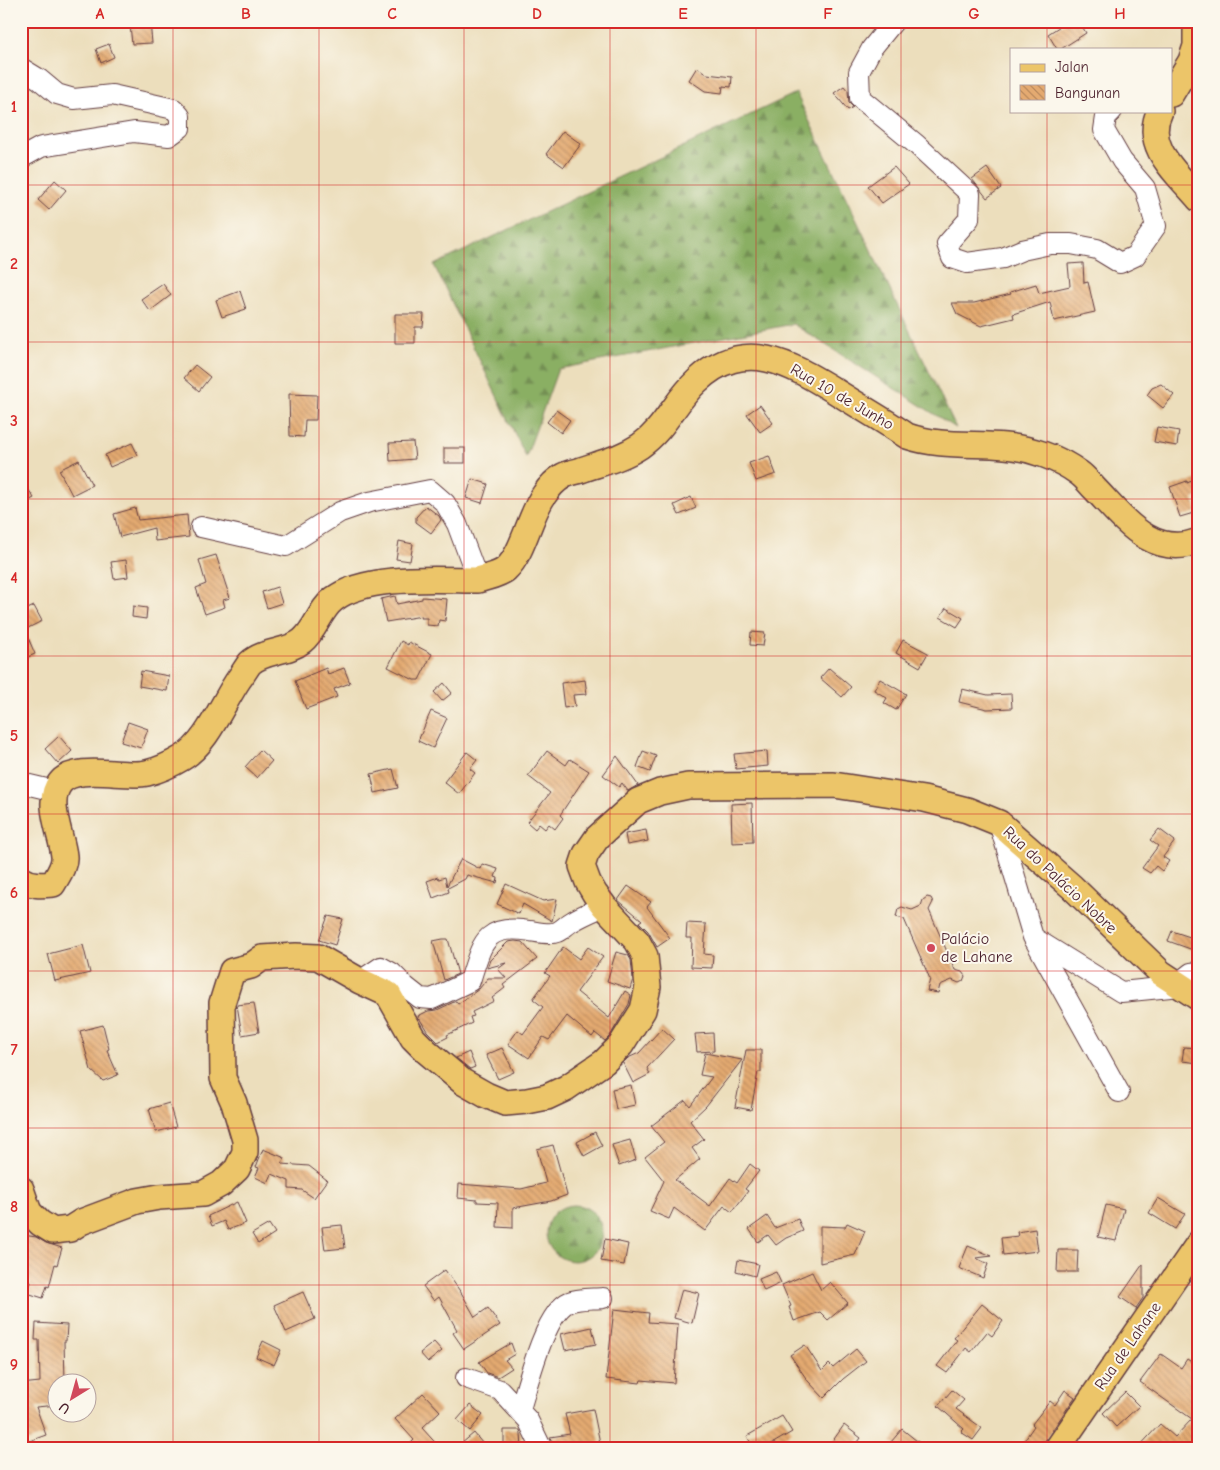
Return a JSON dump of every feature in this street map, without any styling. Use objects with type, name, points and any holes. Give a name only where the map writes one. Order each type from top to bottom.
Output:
[{"type":"main road","points":[[1172,92],[1191,61],[1196,46],[1196,21]]},
{"type":"main road","points":[[1160,112],[1154,130],[1156,142],[1163,156],[1199,199]]},
{"type":"main road","name":"Rua 10 de Junho","points":[[54,799],[60,782],[69,775],[88,773],[147,773],[185,757],[200,741],[216,719],[238,680],[251,663],[265,654],[286,649],[302,640],[333,599],[351,589],[380,582],[478,580],[506,569],[518,550],[544,494],[562,476],[619,457],[640,446],[659,430],[695,382],[710,369],[728,360],[751,357],[777,360],[803,371],[907,436],[924,442],[1006,446],[1055,460],[1080,473],[1135,530],[1148,538],[1168,546],[1188,545],[1199,541]]},
{"type":"main road","name":"Rua do Palácio Nobre","points":[[604,906],[588,882],[582,866],[586,854],[597,838],[638,801],[660,792],[688,786],[834,785],[924,799],[967,810],[999,823],[1072,887],[1161,973],[1189,985]]},
{"type":"main road","points":[[21,880],[40,885],[53,884],[63,866],[64,857],[54,799]]},
{"type":"main road","points":[[21,1189],[29,1212],[40,1223],[53,1231],[70,1229],[81,1222],[137,1201],[159,1197],[203,1194],[221,1184],[237,1169],[245,1152],[245,1140],[234,1103],[223,1078],[222,1003],[232,971],[251,966],[262,958],[318,956],[360,981],[388,994],[413,1038],[463,1082],[486,1095],[505,1103],[547,1097],[566,1088],[604,1062],[621,1045],[643,1010],[648,987],[645,956],[637,941],[604,906]]},
{"type":"main road","name":"Rua de Lahane","points":[[1057,1449],[1199,1243]]},
{"type":"street","points":[[894,21],[872,48],[859,72],[860,98],[917,145],[970,194],[969,219],[947,244],[952,258],[967,263],[1003,258],[1022,250],[1050,244],[1071,244],[1097,250],[1120,262],[1136,256],[1156,226],[1145,188],[1122,161],[1104,130],[1106,117],[1111,112]]},
{"type":"street","points":[[21,68],[57,94],[74,99],[112,96],[174,109],[180,116],[180,128],[169,136],[134,132],[41,147],[21,158]]},
{"type":"street","points":[[200,527],[286,546],[340,512],[369,502],[430,490],[445,503],[457,524],[478,580]]},
{"type":"street","points":[[21,783],[54,799]]},
{"type":"street","points":[[999,823],[1033,937],[1119,1092]]},
{"type":"street","points":[[360,981],[381,968],[392,972],[420,998],[432,999],[470,982],[480,949],[490,936],[500,930],[514,928],[538,932],[557,932],[583,915],[604,906]]},
{"type":"street","points":[[1033,937],[1121,992],[1189,985]]},
{"type":"street","points":[[520,1409],[549,1323],[558,1310],[569,1301],[603,1298]]},
{"type":"street","points":[[466,1378],[500,1390],[520,1409],[528,1420],[542,1449]]},
{"type":"green space","points":[[796,93],[956,428],[793,324],[558,369],[526,457],[434,265]]},
{"type":"green space","points":[[569,1205],[579,1205],[594,1213],[600,1222],[602,1233],[600,1244],[594,1253],[579,1261],[569,1261],[558,1256],[551,1249],[546,1238],[546,1228],[551,1217],[558,1210]]},
{"type":"building","points":[[1068,21],[1079,21],[1086,33],[1063,48],[1056,48],[1048,34]]},
{"type":"building","points":[[150,22],[152,43],[132,44],[130,25]]},
{"type":"building","points":[[109,44],[114,57],[101,63],[96,49]]},
{"type":"building","points":[[697,67],[707,74],[732,77],[731,87],[723,86],[722,93],[705,91],[689,80]]},
{"type":"building","points":[[844,86],[848,91],[849,103],[853,107],[848,110],[834,93]]},
{"type":"building","points":[[563,131],[581,144],[564,167],[546,154]]},
{"type":"building","points":[[894,167],[909,184],[882,203],[868,186]]},
{"type":"building","points":[[987,168],[1001,188],[987,198],[972,179]]},
{"type":"building","points":[[55,180],[66,190],[49,210],[38,200]]},
{"type":"building","points":[[1083,263],[1084,283],[1088,282],[1095,312],[1054,321],[1050,302],[1013,314],[1014,318],[981,326],[957,314],[952,303],[974,303],[1011,294],[1010,292],[1036,284],[1039,293],[1070,286],[1068,264]]},
{"type":"building","points":[[163,284],[171,295],[150,311],[141,299]]},
{"type":"building","points":[[240,291],[246,309],[222,317],[216,300]]},
{"type":"building","points":[[395,314],[424,314],[423,327],[415,327],[415,343],[395,343]]},
{"type":"building","points":[[195,365],[210,377],[199,391],[184,378]]},
{"type":"building","points":[[1161,384],[1174,395],[1163,408],[1147,395],[1152,388]]},
{"type":"building","points":[[289,394],[317,395],[316,420],[305,420],[304,437],[290,436]]},
{"type":"building","points":[[760,405],[773,423],[760,432],[747,414]]},
{"type":"building","points":[[556,410],[570,420],[561,433],[547,422]]},
{"type":"building","points":[[1157,427],[1179,431],[1177,446],[1154,442]]},
{"type":"building","points":[[413,442],[415,459],[390,461],[389,443]]},
{"type":"building","points":[[132,443],[138,455],[110,467],[105,455]]},
{"type":"building","points":[[444,448],[465,448],[465,463],[444,463]]},
{"type":"building","points":[[769,456],[776,474],[756,481],[749,463]]},
{"type":"building","points":[[79,460],[92,485],[72,495],[59,470]]},
{"type":"building","points":[[21,478],[34,498],[21,505]]},
{"type":"building","points":[[1199,478],[1199,496],[1193,499],[1197,512],[1180,517],[1170,487]]},
{"type":"building","points":[[472,479],[488,484],[482,503],[466,498]]},
{"type":"building","points":[[691,497],[696,508],[679,515],[674,505]]},
{"type":"building","points":[[426,506],[439,516],[441,520],[431,533],[416,522],[416,517]]},
{"type":"building","points":[[135,508],[138,520],[187,515],[189,537],[155,541],[154,528],[120,537],[114,514]]},
{"type":"building","points":[[399,541],[413,544],[410,561],[396,559]]},
{"type":"building","points":[[216,555],[230,598],[223,600],[225,607],[205,614],[196,588],[206,584],[199,560]]},
{"type":"building","points":[[126,560],[128,577],[114,579],[111,562]]},
{"type":"building","points":[[277,587],[282,603],[267,608],[262,592]]},
{"type":"building","points":[[395,596],[397,604],[422,599],[422,597],[447,599],[445,621],[439,620],[438,626],[427,625],[427,618],[421,618],[422,616],[386,622],[381,599]]},
{"type":"building","points":[[34,606],[42,621],[28,628],[21,612]]},
{"type":"building","points":[[133,606],[147,608],[146,619],[132,617]]},
{"type":"building","points":[[946,608],[963,618],[957,627],[940,617]]},
{"type":"building","points":[[21,621],[35,654],[21,660]]},
{"type":"building","points":[[751,632],[765,633],[763,646],[750,645]]},
{"type":"building","points":[[903,640],[928,653],[920,667],[896,653]]},
{"type":"building","points":[[401,641],[408,645],[409,642],[432,654],[419,680],[414,680],[388,667]]},
{"type":"building","points":[[326,668],[328,674],[344,668],[350,683],[334,689],[337,697],[306,709],[295,681]]},
{"type":"building","points":[[829,668],[851,687],[842,697],[820,678]]},
{"type":"building","points":[[141,671],[169,676],[167,691],[139,686]]},
{"type":"building","points":[[880,679],[906,694],[896,710],[884,703],[887,698],[874,690]]},
{"type":"building","points":[[585,680],[587,694],[573,695],[575,706],[564,708],[561,683]]},
{"type":"building","points":[[444,683],[452,693],[442,701],[434,692]]},
{"type":"building","points":[[962,689],[988,695],[1011,694],[1012,708],[987,709],[959,702]]},
{"type":"building","points":[[431,711],[447,718],[433,748],[418,741]]},
{"type":"building","points":[[128,722],[148,729],[141,748],[121,742]]},
{"type":"building","points":[[59,736],[72,751],[58,764],[45,749]]},
{"type":"building","points":[[260,750],[272,761],[257,778],[245,767]]},
{"type":"building","points":[[547,751],[566,765],[570,759],[589,771],[560,815],[563,818],[555,829],[549,824],[545,829],[539,824],[535,829],[527,822],[550,793],[528,776]]},
{"type":"building","points":[[643,751],[656,756],[650,772],[637,767]]},
{"type":"building","points":[[767,751],[768,766],[736,769],[734,754]]},
{"type":"building","points":[[467,752],[477,760],[470,769],[475,773],[459,794],[444,782]]},
{"type":"building","points":[[617,756],[638,785],[628,791],[622,783],[619,787],[603,775]]},
{"type":"building","points":[[393,769],[398,788],[375,793],[371,774]]},
{"type":"building","points":[[752,803],[753,842],[732,843],[731,804]]},
{"type":"building","points":[[1159,829],[1175,841],[1163,857],[1169,861],[1162,871],[1156,866],[1150,873],[1142,868],[1158,846],[1150,840]]},
{"type":"building","points":[[646,830],[648,841],[627,845],[625,834]]},
{"type":"building","points":[[461,859],[480,869],[482,864],[498,869],[495,877],[498,878],[497,883],[467,875],[465,879],[448,888],[449,892],[433,898],[427,881],[438,877],[439,879],[445,877],[447,886]]},
{"type":"building","points":[[506,884],[543,901],[557,899],[552,921],[523,904],[519,914],[497,904]]},
{"type":"building","points":[[628,886],[651,902],[647,907],[670,938],[657,947],[648,931],[639,922],[642,920],[618,900]]},
{"type":"building","name":"Palácio de Lahane","points":[[927,897],[931,898],[933,902],[929,910],[955,970],[962,972],[965,976],[963,981],[959,983],[952,980],[940,985],[938,993],[927,991],[930,979],[904,919],[896,917],[898,909],[902,907],[912,910],[921,906],[923,900]]},
{"type":"building","points":[[328,916],[343,919],[335,945],[319,940]]},
{"type":"building","points":[[687,923],[706,924],[704,954],[713,955],[712,968],[691,967],[692,938],[686,938]]},
{"type":"building","points":[[1172,931],[1199,940],[1196,951],[1168,941]]},
{"type":"building","points":[[448,939],[458,974],[444,980],[433,941]]},
{"type":"building","points":[[508,942],[522,942],[537,959],[503,985],[505,988],[492,998],[494,1001],[472,1012],[474,1016],[470,1017],[472,1023],[447,1035],[448,1037],[438,1042],[427,1031],[418,1016],[456,1001],[458,1004],[479,989],[488,978],[506,978],[498,969],[506,963],[487,968],[490,960]]},
{"type":"building","points":[[83,945],[90,973],[55,981],[48,954]]},
{"type":"building","points":[[563,947],[579,959],[588,947],[603,957],[577,992],[609,1018],[625,991],[631,995],[629,1004],[605,1041],[595,1033],[592,1037],[567,1016],[549,1040],[543,1037],[529,1058],[508,1044],[518,1030],[523,1034],[543,1007],[533,999],[550,976],[545,973]]},
{"type":"building","points":[[616,952],[628,955],[631,960],[633,979],[630,989],[607,981]]},
{"type":"building","points":[[254,1003],[259,1032],[242,1035],[237,1005]]},
{"type":"building","points":[[103,1025],[109,1049],[107,1050],[118,1075],[103,1081],[91,1070],[80,1031]]},
{"type":"building","points":[[662,1028],[674,1039],[647,1068],[650,1074],[633,1083],[623,1063],[628,1058],[639,1053]]},
{"type":"building","points":[[713,1033],[714,1051],[697,1052],[695,1034]]},
{"type":"building","points":[[1184,1047],[1199,1048],[1199,1063],[1182,1061]]},
{"type":"building","points":[[502,1048],[514,1072],[498,1079],[486,1055]]},
{"type":"building","points":[[746,1050],[761,1050],[761,1072],[758,1072],[751,1110],[735,1107]]},
{"type":"building","points":[[469,1052],[475,1067],[470,1069],[456,1058]]},
{"type":"building","points":[[705,1053],[742,1060],[706,1106],[690,1121],[704,1139],[692,1148],[700,1159],[675,1180],[710,1206],[730,1178],[737,1183],[750,1164],[759,1171],[745,1189],[748,1191],[732,1212],[724,1206],[705,1231],[674,1208],[669,1219],[650,1211],[664,1181],[645,1157],[664,1142],[651,1126],[685,1100],[690,1106],[712,1077],[700,1075]]},
{"type":"building","points":[[631,1085],[635,1105],[616,1109],[612,1089]]},
{"type":"building","points":[[169,1103],[176,1127],[156,1132],[149,1109]]},
{"type":"building","points":[[595,1132],[602,1146],[584,1156],[577,1142]]},
{"type":"building","points":[[630,1140],[636,1160],[619,1166],[612,1145]]},
{"type":"building","points":[[553,1145],[567,1195],[551,1201],[513,1208],[513,1228],[497,1227],[498,1203],[477,1202],[477,1200],[458,1198],[459,1184],[521,1189],[546,1183],[537,1149]]},
{"type":"building","points":[[263,1149],[285,1158],[282,1164],[309,1166],[327,1180],[314,1198],[302,1190],[289,1189],[289,1181],[272,1174],[268,1183],[255,1177],[259,1168],[256,1167]]},
{"type":"building","points":[[1158,1198],[1185,1214],[1175,1229],[1149,1213]]},
{"type":"building","points":[[237,1202],[246,1223],[228,1230],[224,1221],[212,1226],[208,1216]]},
{"type":"building","points":[[1106,1205],[1124,1209],[1116,1241],[1098,1237]]},
{"type":"building","points":[[767,1216],[775,1228],[798,1219],[803,1231],[786,1238],[776,1245],[768,1235],[758,1242],[749,1229]]},
{"type":"building","points":[[847,1223],[865,1231],[855,1255],[820,1263],[820,1226],[845,1227]]},
{"type":"building","points":[[269,1224],[275,1233],[258,1244],[252,1234]]},
{"type":"building","points":[[342,1225],[345,1248],[325,1250],[322,1227]]},
{"type":"building","points":[[1035,1229],[1038,1251],[1003,1255],[1001,1238],[1018,1236],[1017,1232]]},
{"type":"building","points":[[23,1235],[36,1237],[46,1243],[62,1248],[57,1265],[55,1264],[49,1287],[47,1286],[43,1298],[27,1293],[31,1282],[21,1280],[21,1243]]},
{"type":"building","points":[[605,1239],[628,1244],[624,1265],[601,1261]]},
{"type":"building","points":[[968,1246],[992,1256],[976,1258],[988,1264],[983,1278],[959,1268]]},
{"type":"building","points":[[1058,1250],[1078,1250],[1077,1272],[1057,1272]]},
{"type":"building","points":[[738,1260],[758,1264],[755,1276],[736,1271]]},
{"type":"building","points":[[1143,1264],[1143,1298],[1136,1308],[1120,1297]]},
{"type":"building","points":[[445,1270],[475,1317],[488,1308],[500,1325],[464,1349],[453,1333],[457,1330],[439,1297],[434,1301],[423,1286]]},
{"type":"building","points":[[776,1272],[781,1283],[764,1291],[759,1279]]},
{"type":"building","points":[[812,1272],[821,1290],[830,1282],[848,1303],[828,1320],[820,1312],[794,1321],[789,1307],[791,1306],[782,1285]]},
{"type":"building","points":[[682,1289],[699,1293],[692,1323],[674,1318]]},
{"type":"building","points":[[303,1292],[315,1319],[286,1332],[274,1305]]},
{"type":"building","points":[[982,1304],[1003,1321],[992,1336],[987,1332],[971,1352],[966,1348],[947,1373],[937,1366],[957,1340],[954,1338]]},
{"type":"building","points":[[614,1309],[649,1313],[648,1322],[678,1324],[674,1383],[641,1380],[640,1383],[606,1379]]},
{"type":"building","points":[[36,1323],[67,1325],[66,1341],[64,1341],[65,1372],[48,1372],[48,1406],[36,1407],[46,1435],[21,1444],[21,1384],[40,1382],[39,1340],[35,1340]]},
{"type":"building","points":[[592,1327],[596,1344],[565,1350],[561,1334]]},
{"type":"building","points":[[263,1341],[281,1350],[274,1365],[256,1357]]},
{"type":"building","points":[[434,1342],[442,1351],[428,1362],[420,1353]]},
{"type":"building","points":[[511,1343],[515,1354],[505,1360],[512,1368],[498,1377],[487,1373],[479,1362]]},
{"type":"building","points":[[805,1345],[822,1371],[829,1364],[833,1368],[856,1349],[866,1361],[843,1379],[824,1398],[808,1381],[790,1355]]},
{"type":"building","points":[[1161,1354],[1181,1368],[1187,1359],[1199,1367],[1199,1449],[1137,1449],[1160,1424],[1175,1437],[1192,1419],[1140,1382]]},
{"type":"building","points":[[952,1390],[964,1400],[956,1409],[982,1428],[973,1440],[961,1432],[964,1429],[938,1406]]},
{"type":"building","points":[[1065,1390],[1075,1397],[1045,1441],[1043,1449],[1018,1449],[1034,1426],[1032,1424],[1050,1401],[1055,1405]]},
{"type":"building","points":[[1125,1392],[1139,1406],[1116,1427],[1103,1413]]},
{"type":"building","points":[[423,1393],[440,1411],[422,1428],[441,1449],[405,1449],[414,1440],[395,1419]]},
{"type":"building","points":[[470,1405],[483,1415],[470,1431],[457,1420]]},
{"type":"building","points":[[593,1409],[600,1443],[566,1449],[554,1449],[550,1437],[570,1434],[565,1414]]},
{"type":"building","points":[[782,1416],[792,1432],[763,1449],[754,1449],[747,1436]]},
{"type":"building","points":[[844,1425],[861,1438],[853,1449],[827,1449]]},
{"type":"building","points":[[902,1429],[927,1449],[900,1449],[891,1442]]},
{"type":"building","points":[[504,1430],[520,1430],[522,1449],[504,1449]]},
{"type":"building","points":[[474,1433],[487,1449],[455,1449]]},
{"type":"place","name":"Palácio de Lahane","points":[[931,948]]}]
